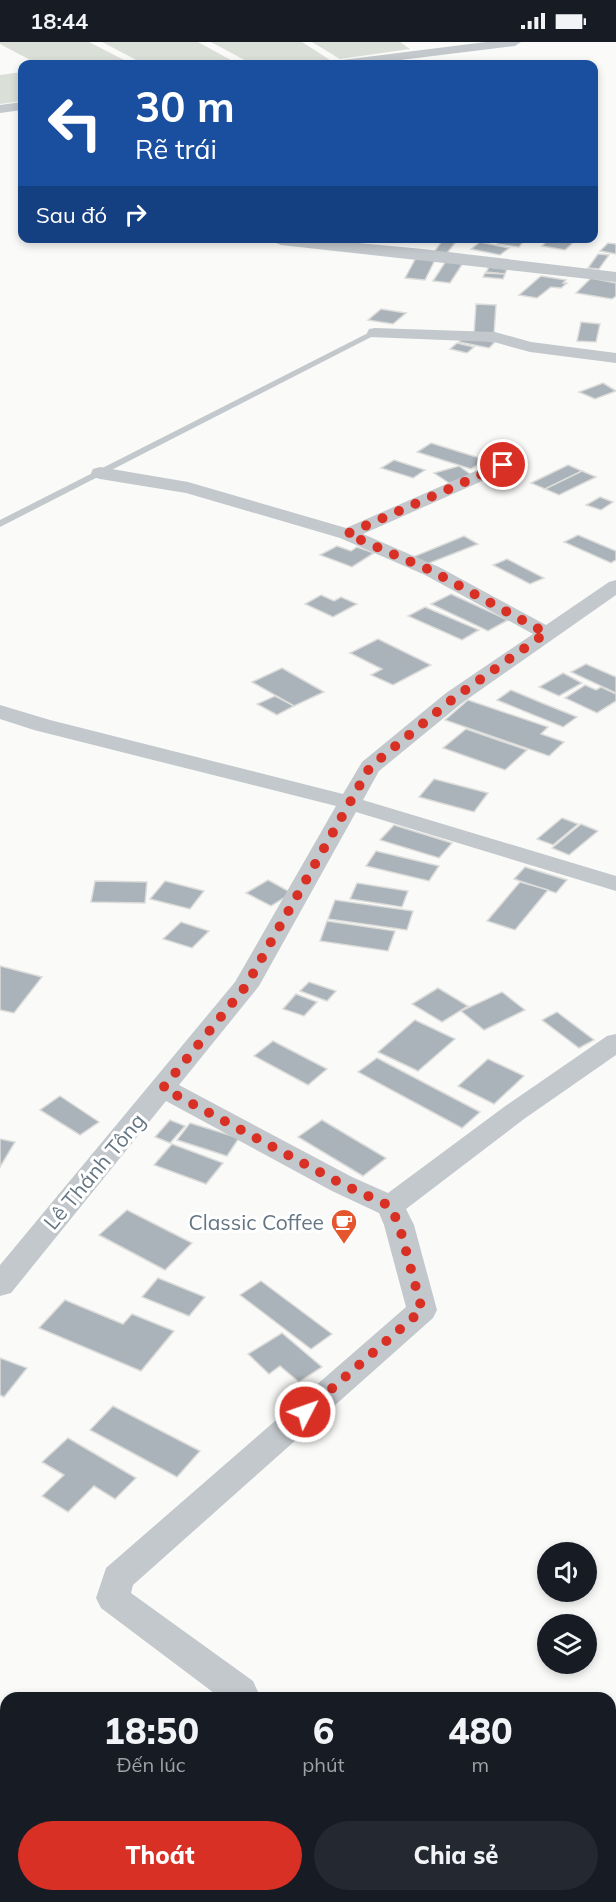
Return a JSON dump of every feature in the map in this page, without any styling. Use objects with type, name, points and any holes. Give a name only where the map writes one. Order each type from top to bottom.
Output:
[{"type":"street","points":[[373,60],[515,42]]},
{"type":"street","points":[[0,109],[18,107]]},
{"type":"street","points":[[318,243],[616,277]]},
{"type":"street","points":[[375,333],[495,337],[530,347],[616,358]]},
{"type":"street","points":[[347,534],[503,465]]},
{"type":"street","points":[[100,473],[188,488],[347,534],[432,571],[546,633]]},
{"type":"street","name":"Lê Thánh Tông","points":[[0,1285],[246,986],[370,767],[454,698],[546,633],[612,595]]},
{"type":"street","points":[[0,712],[42,725],[350,802],[616,884]]},
{"type":"street","points":[[390,1206],[514,1113],[616,1042]]},
{"type":"street","points":[[163,1088],[342,1184],[390,1206],[399,1225],[422,1310],[118,1578],[113,1598],[236,1692]]},
{"type":"lane","points":[[0,524],[375,333]]},
{"type":"shaded area","points":[[0,42],[89,42],[124,60],[30,60]]},
{"type":"shaded area","points":[[102,42],[198,42],[231,60],[136,60]]},
{"type":"shaded area","points":[[211,42],[302,42],[330,60],[245,60]]},
{"type":"shaded area","points":[[312,42],[400,42],[410,49],[340,59]]},
{"type":"shaded area","points":[[18,73],[18,102],[0,104],[0,75]]},
{"type":"building","points":[[440,243],[455,243],[447,253],[434,252]]},
{"type":"building","points":[[479,243],[509,248],[500,255],[471,249]]},
{"type":"building","points":[[498,243],[522,243],[519,247]]},
{"type":"building","points":[[545,243],[573,243],[565,250],[542,246]]},
{"type":"building","points":[[608,243],[616,244],[616,254],[600,251]]},
{"type":"building","points":[[418,254],[437,256],[425,280],[405,278]]},
{"type":"building","points":[[598,254],[609,255],[599,269],[588,268]]},
{"type":"building","points":[[446,261],[463,263],[450,283],[433,281]]},
{"type":"building","points":[[489,267],[507,269],[505,274],[486,272]]},
{"type":"building","points":[[485,273],[505,274],[503,279],[483,277]]},
{"type":"building","points":[[541,276],[566,280],[563,283],[567,283],[561,288],[551,287],[537,298],[519,295]]},
{"type":"building","points":[[591,278],[616,283],[616,296],[612,299],[576,293]]},
{"type":"building","points":[[476,304],[496,305],[494,334],[474,334]]},
{"type":"building","points":[[381,309],[406,313],[393,324],[368,320]]},
{"type":"building","points":[[581,322],[600,324],[596,342],[577,341]]},
{"type":"building","points":[[465,336],[495,342],[489,348],[459,342]]},
{"type":"building","points":[[457,343],[474,347],[467,353],[450,349]]},
{"type":"building","points":[[603,383],[616,391],[595,399],[579,392]]},
{"type":"building","points":[[431,443],[486,460],[471,469],[417,452]]},
{"type":"building","points":[[394,460],[425,470],[413,478],[381,468]]},
{"type":"building","points":[[568,465],[582,471],[545,489],[531,483]]},
{"type":"building","points":[[459,466],[473,476],[449,483],[434,473]]},
{"type":"building","points":[[582,471],[596,477],[559,495],[545,489]]},
{"type":"building","points":[[600,497],[613,502],[601,510],[586,505]]},
{"type":"building","points":[[578,535],[616,551],[616,560],[611,563],[564,542]]},
{"type":"building","points":[[464,536],[478,544],[422,566],[408,559]]},
{"type":"building","points":[[337,546],[351,551],[357,547],[374,553],[352,567],[320,555]]},
{"type":"building","points":[[507,559],[544,578],[530,584],[493,565]]},
{"type":"building","points":[[451,594],[508,620],[488,631],[431,604]]},
{"type":"building","points":[[321,595],[334,601],[341,597],[357,604],[333,617],[305,604]]},
{"type":"building","points":[[425,607],[479,630],[462,640],[408,616]]},
{"type":"building","points":[[378,639],[431,665],[393,685],[371,675],[382,669],[350,653]]},
{"type":"building","points":[[586,664],[616,677],[616,693],[571,672]]},
{"type":"building","points":[[282,668],[324,692],[294,706],[252,682]]},
{"type":"building","points":[[563,673],[582,683],[559,696],[539,687]]},
{"type":"building","points":[[585,685],[596,690],[601,687],[616,694],[616,701],[597,713],[565,698]]},
{"type":"building","points":[[511,690],[577,717],[563,727],[497,700]]},
{"type":"building","points":[[275,696],[294,706],[277,715],[257,704]]},
{"type":"building","points":[[468,700],[548,727],[541,734],[564,742],[549,756],[445,720]]},
{"type":"building","points":[[466,729],[527,750],[505,770],[443,748]]},
{"type":"building","points":[[434,779],[488,793],[474,812],[419,797]]},
{"type":"building","points":[[562,818],[578,824],[553,845],[537,839]]},
{"type":"building","points":[[581,824],[598,831],[569,855],[552,848]]},
{"type":"building","points":[[394,825],[452,843],[439,858],[380,840]]},
{"type":"building","points":[[376,851],[439,866],[429,881],[366,866]]},
{"type":"building","points":[[525,867],[567,880],[556,893],[514,879]]},
{"type":"building","points":[[268,880],[292,893],[271,906],[246,893]]},
{"type":"building","points":[[95,881],[147,882],[145,903],[91,902]]},
{"type":"building","points":[[165,881],[204,891],[190,909],[150,899]]},
{"type":"building","points":[[520,882],[548,890],[515,930],[487,921]]},
{"type":"building","points":[[357,883],[408,891],[402,907],[350,899]]},
{"type":"building","points":[[335,900],[413,911],[407,930],[328,919]]},
{"type":"building","points":[[327,921],[395,931],[388,951],[320,941]]},
{"type":"building","points":[[181,922],[209,931],[192,948],[163,939]]},
{"type":"building","points":[[0,966],[42,977],[14,1013],[0,1010]]},
{"type":"building","points":[[309,982],[336,991],[327,1001],[300,991]]},
{"type":"building","points":[[438,988],[468,1006],[442,1022],[412,1004]]},
{"type":"building","points":[[502,992],[525,1010],[484,1030],[461,1011]]},
{"type":"building","points":[[296,994],[317,1002],[304,1016],[283,1009]]},
{"type":"building","points":[[557,1012],[594,1040],[579,1048],[542,1020]]},
{"type":"building","points":[[415,1020],[455,1039],[418,1071],[378,1052]]},
{"type":"building","points":[[273,1041],[327,1069],[308,1085],[254,1056]]},
{"type":"building","points":[[377,1058],[480,1112],[462,1128],[358,1072]]},
{"type":"building","points":[[488,1059],[524,1076],[494,1104],[458,1086]]},
{"type":"building","points":[[60,1096],[99,1122],[80,1135],[40,1110]]},
{"type":"building","points":[[170,1120],[185,1126],[170,1143],[155,1137]]},
{"type":"building","points":[[322,1120],[386,1158],[363,1176],[298,1137]]},
{"type":"building","points":[[190,1123],[239,1138],[227,1156],[177,1140]]},
{"type":"building","points":[[0,1139],[15,1142],[0,1167]]},
{"type":"building","points":[[172,1144],[223,1163],[206,1184],[154,1165]]},
{"type":"building","points":[[127,1210],[192,1243],[165,1270],[99,1235]]},
{"type":"building","points":[[158,1278],[205,1297],[189,1316],[142,1297]]},
{"type":"building","points":[[261,1281],[332,1334],[311,1349],[240,1295]]},
{"type":"building","points":[[65,1300],[123,1324],[132,1314],[174,1331],[141,1371],[39,1328]]},
{"type":"building","points":[[282,1333],[322,1367],[299,1382],[280,1366],[269,1374],[248,1354]]},
{"type":"building","points":[[0,1358],[27,1368],[4,1397],[0,1395]]},
{"type":"building","points":[[113,1406],[200,1451],[177,1477],[90,1430]]},
{"type":"building","points":[[68,1438],[136,1478],[115,1499],[94,1486],[68,1512],[42,1496],[64,1475],[42,1462]]},
{"type":"place","name":"Classic Coffee","points":[[344,1245]]},
{"type":"route","points":[[305,1412],[422,1310],[399,1225],[390,1206],[342,1184],[163,1088],[246,986],[370,767],[454,698],[546,633],[432,571],[347,534],[503,465]]}]
